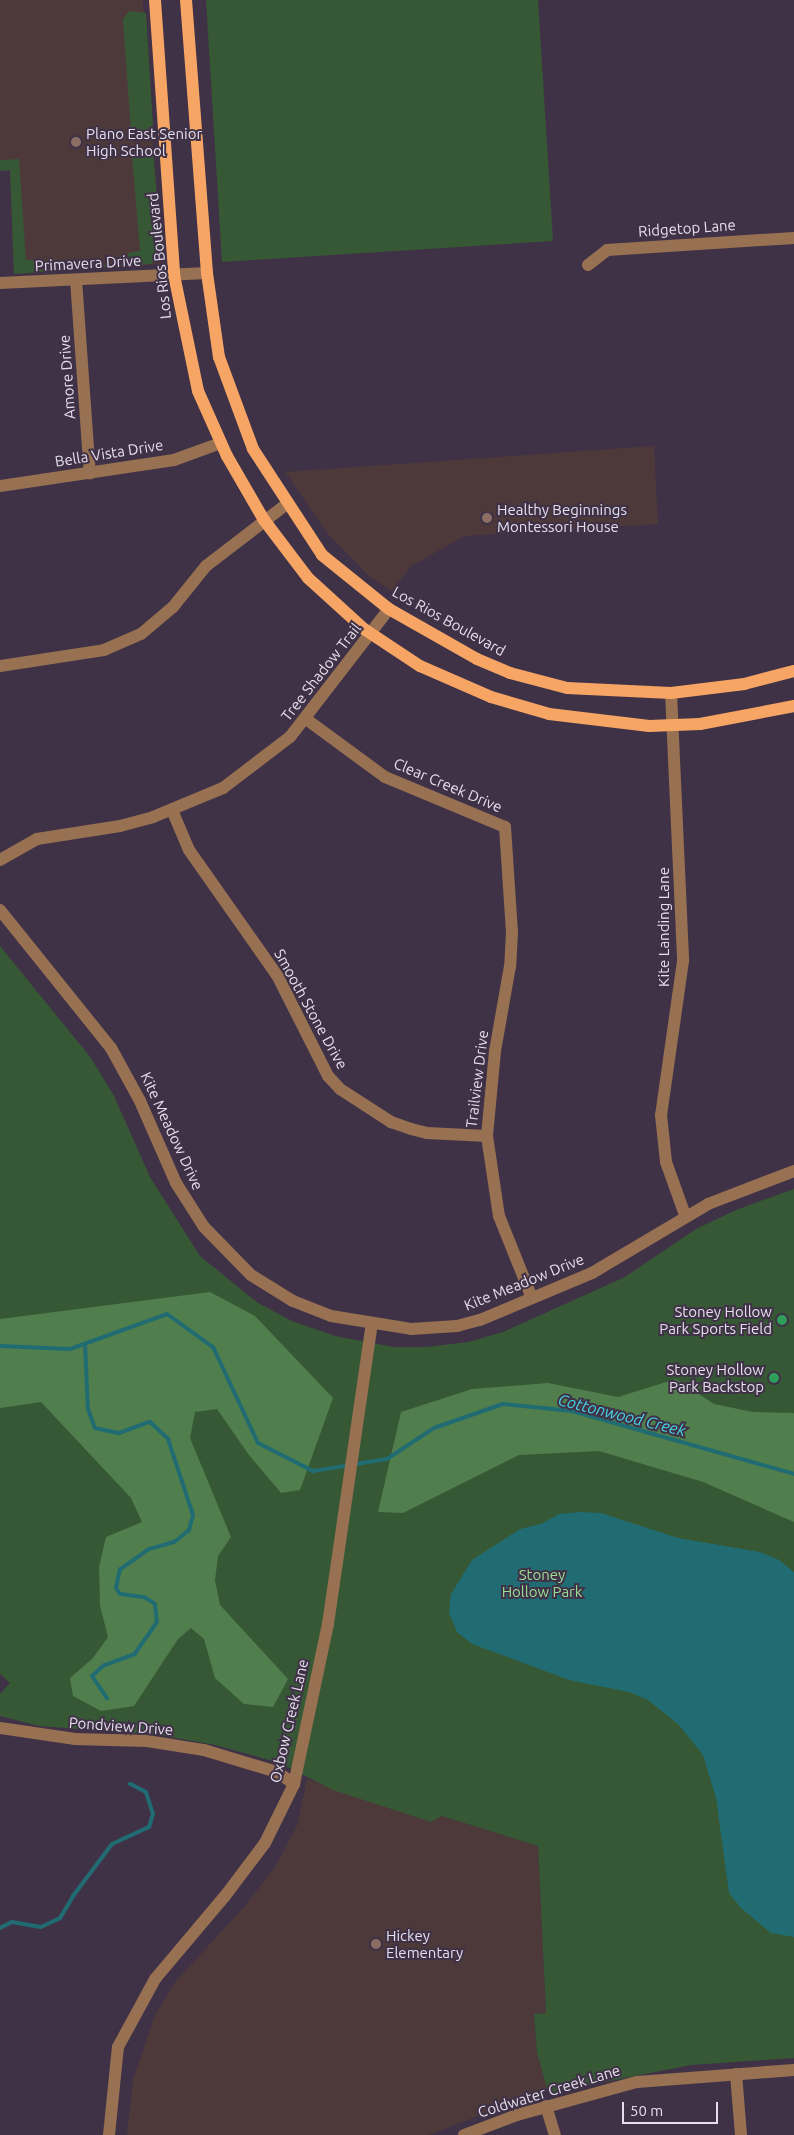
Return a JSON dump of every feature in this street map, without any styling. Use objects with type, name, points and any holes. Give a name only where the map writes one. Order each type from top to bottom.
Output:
[{"type":"main road","name":"Los Rios Boulevard","points":[[155,0],[174,275],[198,390],[221,443],[264,520],[308,578],[371,634],[420,666],[491,697],[548,714],[649,726],[750,717],[794,706]]},
{"type":"main road","name":"Los Rios Boulevard","points":[[186,0],[206,272],[219,357],[242,426],[252,449],[322,555],[389,609],[477,659],[510,673],[567,688],[671,693],[744,684],[794,671]]},
{"type":"street","name":"Ridgetop Lane","points":[[588,265],[607,250],[794,238]]},
{"type":"street","name":"Primavera Drive","points":[[0,283],[206,272]]},
{"type":"street","name":"Amore Drive","points":[[76,280],[90,473]]},
{"type":"street","name":"Bella Vista Drive","points":[[0,486],[174,460],[221,443]]},
{"type":"street","points":[[0,666],[104,650],[141,634],[173,607],[206,566],[288,503]]},
{"type":"street","name":"Tree Shadow Trail","points":[[0,860],[37,839],[120,826],[172,810],[230,783],[263,760],[306,719],[389,609]]},
{"type":"street","name":"Kite Landing Lane","points":[[671,693],[675,725],[683,961],[661,1115],[666,1162],[685,1215]]},
{"type":"street","name":"Clear Creek Drive","points":[[306,719],[385,777],[505,827]]},
{"type":"street","name":"Smooth Stone Drive","points":[[172,810],[189,850],[277,975],[325,1069],[340,1088],[391,1122],[411,1129],[427,1133],[486,1136]]},
{"type":"street","name":"Trailview Drive","points":[[505,827],[512,932],[510,966],[495,1051],[486,1136],[499,1216],[532,1298]]},
{"type":"street","name":"Kite Meadow Drive","points":[[0,910],[111,1048],[133,1086],[176,1183],[220,1247],[251,1275],[293,1301],[341,1319],[411,1330],[457,1326],[501,1313],[612,1262],[685,1215],[794,1171]]},
{"type":"street","name":"Oxbow Creek Lane","points":[[109,2135],[118,2047],[155,1979],[226,1896],[265,1843],[294,1784],[328,1624],[343,1511],[372,1324]]},
{"type":"street","name":"Pondview Drive","points":[[0,1728],[75,1739],[147,1741],[204,1750],[277,1772],[294,1784]]},
{"type":"street","name":"Coldwater Creek Lane","points":[[464,2135],[546,2106],[637,2082],[794,2070]]},
{"type":"street","points":[[736,2074],[741,2135]]},
{"type":"street","points":[[546,2106],[555,2135]]},
{"type":"shaded area","name":"Plano East Senior High School","points":[[0,0],[143,0],[161,264],[14,274],[10,170],[0,171]]},
{"type":"shaded area","name":"Healthy Beginnings Montessori House","points":[[654,446],[658,524],[465,536],[411,566],[392,591],[370,577],[329,535],[285,472]]},
{"type":"shaded area","points":[[210,1292],[255,1316],[333,1398],[300,1490],[281,1493],[249,1455],[217,1409],[195,1412],[190,1438],[231,1537],[218,1556],[215,1580],[220,1605],[288,1679],[273,1707],[244,1704],[215,1678],[204,1639],[191,1628],[178,1639],[134,1706],[101,1711],[73,1696],[70,1678],[93,1658],[108,1637],[100,1606],[99,1567],[106,1537],[142,1522],[131,1498],[41,1402],[0,1408],[0,1319]]},
{"type":"shaded area","points":[[676,1379],[714,1404],[753,1412],[794,1413],[794,1522],[703,1482],[599,1451],[519,1455],[403,1513],[378,1512],[401,1412],[472,1389],[548,1383],[618,1397]]},
{"type":"shaded area","points":[[601,1513],[678,1538],[760,1552],[779,1560],[794,1572],[794,1937],[771,1933],[741,1908],[729,1893],[716,1798],[703,1755],[679,1725],[648,1700],[629,1692],[569,1680],[472,1644],[457,1632],[449,1613],[451,1594],[472,1560],[520,1529],[541,1524],[559,1514]]},
{"type":"shaded area","name":"Hickey Elementary","points":[[307,1779],[431,1822],[442,1816],[538,1846],[546,2013],[534,2014],[537,2053],[547,2089],[429,2135],[127,2135],[133,2080],[155,2015],[175,1982],[245,1906],[276,1865],[297,1826]]},
{"type":"green space","points":[[206,0],[538,0],[553,241],[222,262]]},
{"type":"green space","points":[[129,11],[146,13],[153,126],[150,135],[139,136],[131,131],[123,19]]},
{"type":"green space","points":[[153,150],[162,254],[151,264],[14,274],[10,170],[0,171],[0,160],[19,159],[26,260],[36,260],[38,270],[128,263],[128,253],[140,251],[132,156],[122,154]]},
{"type":"green space","name":"Stoney Hollow Park","points":[[0,946],[91,1058],[114,1096],[150,1177],[200,1256],[258,1303],[292,1321],[335,1336],[394,1347],[426,1347],[468,1342],[503,1332],[625,1277],[696,1229],[736,1210],[794,1189],[794,2058],[691,2065],[554,2092],[547,2089],[537,2053],[534,2014],[546,2013],[538,1846],[442,1816],[431,1822],[333,1790],[280,1763],[215,1745],[159,1735],[39,1726],[0,1716],[0,1694],[10,1683],[0,1674]]},
{"type":"waterway","name":"Cottonwood Creek","points":[[0,1346],[70,1349],[167,1314],[213,1347],[258,1443],[313,1471],[387,1459],[434,1428],[503,1404],[572,1411],[794,1474]]},
{"type":"waterway","points":[[85,1344],[88,1409],[95,1428],[119,1433],[150,1422],[168,1439],[193,1515],[189,1530],[174,1542],[149,1549],[120,1569],[116,1588],[120,1594],[144,1597],[155,1604],[157,1622],[135,1654],[104,1665],[92,1676],[107,1698]]},
{"type":"waterway","points":[[0,1928],[12,1922],[41,1927],[60,1918],[73,1896],[112,1844],[149,1827],[153,1814],[146,1792],[130,1784]]},
{"type":"place","name":"Plano East Senior High School","points":[[76,142]]},
{"type":"place","name":"Healthy Beginnings Montessori House","points":[[487,518]]},
{"type":"place","name":"Stoney Hollow Park Sports Field","points":[[782,1320]]},
{"type":"place","name":"Stoney Hollow Park Backstop","points":[[774,1378]]},
{"type":"place","name":"Hickey Elementary","points":[[376,1944]]}]
